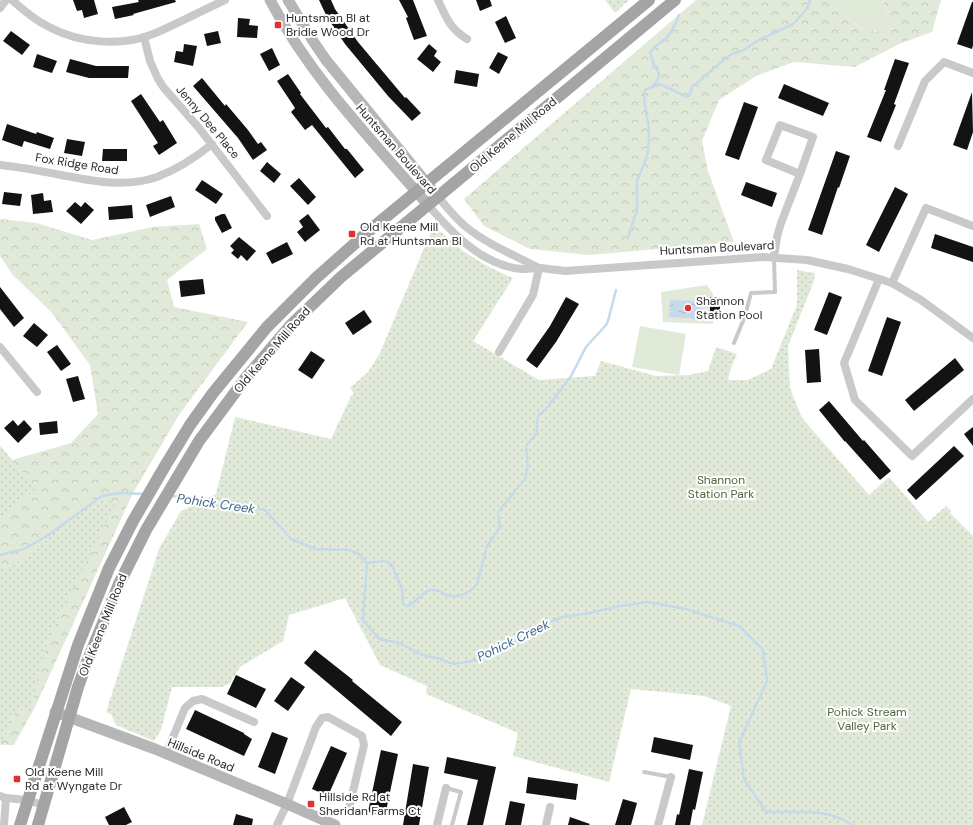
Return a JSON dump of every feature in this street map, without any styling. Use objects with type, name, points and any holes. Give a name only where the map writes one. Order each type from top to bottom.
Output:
[{"type":"main road","name":"Old Keene Mill Road","points":[[20,825],[55,712],[78,645],[109,568],[133,521],[165,466],[190,425],[213,393],[267,327],[316,278],[370,230],[649,0]]},
{"type":"main road","name":"Old Keene Mill Road","points":[[38,825],[87,662],[106,613],[130,559],[148,526],[181,471],[217,416],[270,348],[292,324],[341,277],[675,0]]},
{"type":"street","points":[[0,8],[6,0]]},
{"type":"street","points":[[12,0],[26,13],[49,28],[64,34],[81,38],[114,41],[144,37],[153,34],[225,0]]},
{"type":"street","name":"Huntsman Boulevard","points":[[270,0],[286,30],[313,70],[351,117],[416,192],[458,238],[485,256],[505,266],[522,269],[540,268],[565,271],[763,257],[807,260],[848,269],[892,283],[921,300],[973,338]]},
{"type":"street","name":"Huntsman Boulevard","points":[[288,0],[326,60],[455,217],[478,236],[540,268]]},
{"type":"street","points":[[438,0],[449,23],[457,33],[467,39]]},
{"type":"street","name":"Jenny Dee Place","points":[[144,37],[150,60],[158,79],[164,88],[212,144],[267,216]]},
{"type":"street","points":[[898,146],[925,80],[944,62],[973,73]]},
{"type":"street","points":[[774,257],[781,223],[800,174],[813,137],[780,125],[766,160],[800,174]]},
{"type":"street","name":"Fox Ridge Road","points":[[0,165],[42,171],[98,182],[127,183],[148,179],[176,169],[212,144]]},
{"type":"street","points":[[892,283],[926,208],[973,226]]},
{"type":"street","points":[[499,352],[533,295],[540,268]]},
{"type":"street","points":[[879,279],[844,363],[855,400],[912,456],[973,399]]},
{"type":"street","points":[[0,347],[37,392]]},
{"type":"street","points":[[166,754],[185,708],[193,701],[202,699],[254,722]]},
{"type":"street","name":"Hillside Road","points":[[55,712],[166,754],[335,825]]},
{"type":"street","points":[[277,825],[287,804],[316,727],[322,718],[328,717],[362,736],[364,745],[350,804]]},
{"type":"street","points":[[658,825],[671,777]]},
{"type":"street","points":[[437,825],[446,788]]},
{"type":"street","points":[[4,825],[6,815],[3,797],[27,800],[43,805]]},
{"type":"street","points":[[546,825],[550,807]]},
{"type":"lane","points":[[734,343],[745,316],[751,293],[775,292],[774,257]]},
{"type":"lane","points":[[644,772],[671,777]]},
{"type":"lane","points":[[446,788],[461,792],[452,825]]},
{"type":"green space","points":[[605,0],[629,0],[615,13]]},
{"type":"green space","points":[[696,0],[835,0],[848,18],[856,24],[868,30],[879,31],[884,29],[888,22],[888,16],[883,0],[941,0],[932,32],[899,44],[855,67],[794,62],[756,76],[719,100],[702,141],[708,171],[734,242],[590,255],[530,249],[484,226],[464,199]]},
{"type":"green space","points":[[835,0],[883,0],[888,16],[887,25],[884,29],[879,31],[868,30],[848,18]]},
{"type":"green space","points":[[0,219],[36,223],[92,240],[153,227],[199,224],[207,249],[167,280],[174,307],[248,322],[179,415],[133,493],[35,707],[14,745],[1,745],[0,741],[0,446],[12,460],[71,443],[98,414],[90,365],[52,313],[12,274],[0,256]]},
{"type":"green space","name":"Pohick Stream Valley Park","points":[[433,227],[471,256],[491,268],[513,278],[473,341],[539,380],[595,376],[601,361],[656,376],[689,375],[708,371],[716,347],[737,354],[730,370],[728,380],[748,380],[771,369],[797,305],[797,270],[815,273],[814,281],[788,346],[790,388],[802,418],[869,495],[889,477],[928,522],[946,506],[951,511],[950,513],[973,536],[973,825],[702,825],[731,706],[704,696],[631,689],[609,782],[513,756],[518,733],[426,694],[427,686],[380,665],[345,598],[289,615],[283,641],[240,667],[230,683],[222,687],[172,687],[161,730],[154,741],[116,725],[111,714],[106,712],[159,549],[181,511],[216,494],[235,417],[331,439],[351,396],[354,394],[350,388],[368,372],[380,353]]},
{"type":"green space","name":"Shannon Station Pool","points":[[707,285],[713,294],[713,324],[663,322],[661,292]]},
{"type":"green space","points":[[640,326],[686,334],[679,375],[632,367]]},
{"type":"green space","points":[[0,446],[36,489],[0,518]]},
{"type":"green space","points":[[93,499],[116,502],[48,640],[39,670],[30,713],[17,708],[1,745],[0,568],[6,572]]},
{"type":"water","points":[[670,300],[702,301],[701,319],[669,317]]},
{"type":"building","points":[[73,0],[94,0],[98,14],[84,18],[82,10],[77,11]]},
{"type":"building","points":[[138,0],[175,0],[176,2],[133,14],[134,15],[115,19],[112,7],[139,2]]},
{"type":"building","points":[[319,0],[331,0],[335,9],[358,42],[405,98],[406,97],[421,113],[412,121],[388,96],[345,44],[327,17]]},
{"type":"building","points":[[399,0],[413,0],[427,36],[414,40],[406,18],[408,17]]},
{"type":"building","points":[[476,0],[490,0],[492,6],[480,11]]},
{"type":"building","points":[[972,2],[973,45],[972,49],[957,44]]},
{"type":"building","points":[[506,16],[516,38],[505,43],[495,22]]},
{"type":"building","points":[[238,18],[250,19],[249,25],[258,26],[257,38],[237,37]]},
{"type":"building","points":[[11,31],[30,45],[22,55],[3,41]]},
{"type":"building","points":[[218,31],[221,43],[207,46],[204,34]]},
{"type":"building","points":[[184,44],[197,46],[193,66],[174,62],[176,51],[183,52]]},
{"type":"building","points":[[429,44],[437,51],[434,56],[441,62],[433,72],[417,59]]},
{"type":"building","points":[[272,48],[280,65],[269,71],[260,54]]},
{"type":"building","points":[[498,52],[508,57],[499,74],[489,68]]},
{"type":"building","points":[[37,54],[57,61],[52,73],[33,67]]},
{"type":"building","points":[[70,59],[96,66],[129,66],[128,78],[89,78],[66,72]]},
{"type":"building","points":[[895,59],[909,63],[894,104],[896,105],[881,142],[867,137],[886,90],[884,90]]},
{"type":"building","points":[[456,70],[479,74],[477,87],[454,83]]},
{"type":"building","points":[[288,74],[301,93],[300,94],[326,128],[328,127],[364,170],[355,178],[312,125],[305,130],[291,112],[295,108],[277,81]]},
{"type":"building","points":[[202,78],[225,106],[226,104],[258,144],[261,142],[267,150],[253,160],[238,138],[193,86]]},
{"type":"building","points":[[784,84],[829,103],[823,116],[778,98]]},
{"type":"building","points":[[972,92],[973,132],[967,150],[953,145]]},
{"type":"building","points":[[141,94],[160,122],[163,120],[177,143],[159,155],[153,146],[158,143],[131,101]]},
{"type":"building","points":[[744,102],[758,107],[739,160],[725,155]]},
{"type":"building","points":[[7,124],[36,134],[37,132],[54,138],[50,149],[24,141],[22,147],[2,140]]},
{"type":"building","points":[[67,139],[85,142],[82,156],[64,153]]},
{"type":"building","points":[[103,149],[127,149],[127,161],[102,161]]},
{"type":"building","points":[[836,151],[850,156],[822,235],[808,230]]},
{"type":"building","points":[[267,162],[281,174],[274,183],[260,171]]},
{"type":"building","points":[[299,178],[316,197],[308,205],[290,186]]},
{"type":"building","points":[[202,180],[223,194],[216,204],[195,190]]},
{"type":"building","points":[[746,182],[777,193],[772,207],[741,195]]},
{"type":"building","points":[[895,187],[908,194],[879,252],[866,245]]},
{"type":"building","points":[[4,192],[22,194],[20,206],[2,204]]},
{"type":"building","points":[[43,193],[44,201],[51,200],[53,212],[33,214],[31,195]]},
{"type":"building","points":[[171,196],[175,207],[150,217],[146,205]]},
{"type":"building","points":[[75,202],[81,207],[85,202],[94,210],[81,224],[66,211]]},
{"type":"building","points":[[132,205],[133,218],[109,220],[108,207]]},
{"type":"building","points":[[225,214],[232,228],[222,233],[215,220],[215,217]]},
{"type":"building","points":[[308,214],[320,230],[305,242],[297,232],[303,227],[299,221]]},
{"type":"building","points":[[935,234],[973,247],[973,262],[931,248]]},
{"type":"building","points":[[239,237],[256,251],[247,261],[241,255],[238,259],[231,253],[234,250],[230,246]]},
{"type":"building","points":[[287,242],[293,254],[272,264],[266,253]]},
{"type":"building","points":[[203,279],[205,294],[181,297],[179,281]]},
{"type":"building","points":[[0,287],[24,318],[14,327],[0,309]]},
{"type":"building","points":[[829,292],[842,297],[827,335],[814,330]]},
{"type":"building","points":[[566,297],[579,304],[556,342],[537,368],[526,360],[550,326]]},
{"type":"building","points":[[710,297],[720,297],[720,318],[710,318]]},
{"type":"building","points":[[364,310],[372,322],[353,335],[345,323]]},
{"type":"building","points":[[887,317],[901,322],[882,376],[868,371]]},
{"type":"building","points":[[34,323],[48,335],[37,347],[23,336]]},
{"type":"building","points":[[57,345],[71,364],[61,371],[47,352]]},
{"type":"building","points":[[819,349],[821,382],[807,383],[805,350]]},
{"type":"building","points":[[311,351],[325,360],[312,379],[298,370]]},
{"type":"building","points":[[955,358],[964,370],[914,411],[905,400]]},
{"type":"building","points":[[78,376],[85,399],[73,402],[66,379]]},
{"type":"building","points":[[829,401],[891,471],[880,480],[845,442],[819,410]]},
{"type":"building","points":[[13,420],[18,426],[24,420],[32,429],[18,443],[4,428]]},
{"type":"building","points":[[57,421],[58,433],[40,435],[39,423]]},
{"type":"building","points":[[973,427],[973,446],[964,434]]},
{"type":"building","points":[[954,446],[964,456],[916,500],[907,490]]},
{"type":"building","points":[[315,650],[402,722],[391,736],[304,663]]},
{"type":"building","points":[[236,675],[266,689],[256,708],[227,694]]},
{"type":"building","points":[[291,677],[305,687],[288,711],[274,701]]},
{"type":"building","points":[[195,710],[244,733],[252,739],[244,756],[186,729]]},
{"type":"building","points":[[272,732],[288,738],[275,774],[258,767]]},
{"type":"building","points":[[654,737],[693,745],[690,760],[651,752]]},
{"type":"building","points":[[331,746],[347,753],[328,796],[312,789]]},
{"type":"building","points":[[381,750],[398,754],[385,816],[368,812]]},
{"type":"building","points":[[447,757],[496,767],[483,825],[467,825],[478,780],[444,773]]},
{"type":"building","points":[[413,764],[429,767],[419,825],[403,825]]},
{"type":"building","points":[[689,769],[703,772],[695,810],[693,809],[690,825],[675,825],[677,814],[679,815]]},
{"type":"building","points":[[528,777],[578,784],[576,800],[526,793]]},
{"type":"building","points":[[623,799],[637,803],[631,825],[615,825]]},
{"type":"building","points":[[510,801],[525,804],[521,825],[505,825]]},
{"type":"building","points":[[124,807],[132,822],[126,825],[109,825],[105,817]]},
{"type":"building","points":[[236,814],[253,819],[252,825],[233,825]]},
{"type":"building","points":[[570,817],[590,824],[568,825]]},
{"type":"waterway","points":[[654,86],[660,84],[687,97],[690,94],[692,87],[730,55],[744,50],[757,41],[793,24],[807,9],[810,0]]},
{"type":"waterway","points":[[628,237],[637,210],[637,181],[647,157],[649,140],[644,92],[646,89],[653,87],[659,77],[659,73],[654,65],[650,53],[655,46],[667,38],[679,15]]},
{"type":"waterway","points":[[367,563],[384,561],[392,565],[402,589],[403,604],[407,606],[430,590],[439,591],[451,596],[459,596],[477,584],[487,546],[500,527],[498,512],[525,479],[528,466],[526,446],[537,433],[537,420],[539,415],[547,408],[571,376],[586,347],[606,325],[616,290]]},
{"type":"waterway","name":"Pohick Creek","points":[[0,555],[24,549],[47,536],[102,496],[118,493],[144,494]]},
{"type":"waterway","name":"Pohick Creek","points":[[171,496],[228,501],[265,510],[291,539],[316,549],[349,550],[359,554],[367,563],[363,620],[379,639],[399,643],[422,655],[437,658],[453,664],[477,660],[502,647],[526,631],[563,617],[648,602],[686,609],[739,626],[763,650],[767,681],[739,743],[744,779],[766,812],[822,813],[843,820],[852,825]]},
{"type":"place","name":"Huntsman Bl at Bridle Wood Dr","points":[[278,25]]},
{"type":"place","name":"Old Keene Mill Rd at Huntsman Bl","points":[[352,234]]},
{"type":"place","name":"Shannon Station Pool","points":[[688,308]]},
{"type":"place","name":"Old Keene Mill Rd at Wyngate Dr","points":[[17,779]]},
{"type":"place","name":"Hillside Rd at Sheridan Farms Ct","points":[[311,804]]},
{"type":"park label","name":"Shannon Station Park","points":[[721,487]]}]
